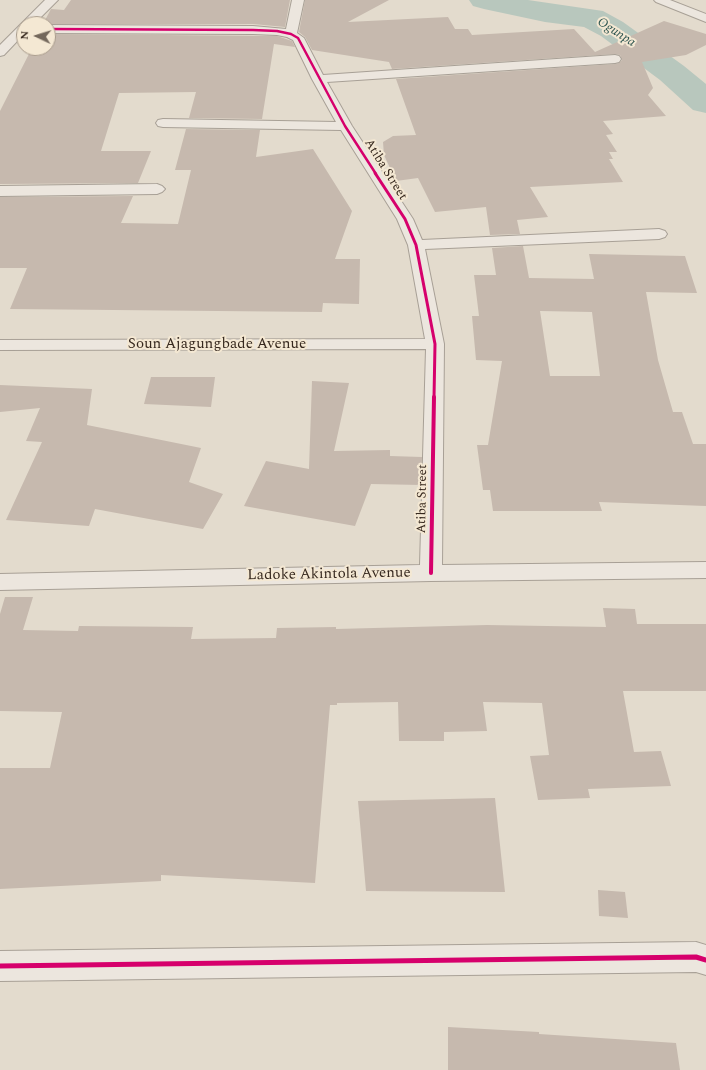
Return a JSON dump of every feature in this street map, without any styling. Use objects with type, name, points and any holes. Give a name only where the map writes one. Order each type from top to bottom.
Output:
[{"type":"street","points":[[35,16],[52,0]]},
{"type":"street","points":[[56,29],[246,30],[277,31],[291,34],[298,0]]},
{"type":"street","points":[[660,0],[706,18]]},
{"type":"street","name":"Atiba Street","points":[[291,34],[298,38],[318,79],[345,126],[405,219],[416,246],[435,344],[431,573]]},
{"type":"street","points":[[0,52],[16,35]]},
{"type":"street","points":[[318,79],[615,59]]},
{"type":"street","points":[[163,123],[345,126]]},
{"type":"street","points":[[0,191],[158,189]]},
{"type":"street","points":[[416,246],[660,234]]},
{"type":"street","name":"Soun Ajagungbade Avenue","points":[[0,345],[435,344]]},
{"type":"street","name":"Ladoke Akintola Avenue","points":[[0,582],[431,573],[706,570]]},
{"type":"street","points":[[0,966],[696,957],[706,960]]},
{"type":"building","points":[[71,0],[290,0],[285,27],[253,24],[56,24],[56,16],[47,16],[51,9],[64,10]]},
{"type":"building","points":[[305,0],[389,0],[348,22],[448,17],[455,29],[468,29],[472,35],[574,29],[595,52],[664,21],[706,34],[706,45],[686,55],[642,62],[653,88],[648,95],[666,116],[603,121],[613,134],[606,135],[617,152],[609,152],[613,159],[609,159],[623,182],[530,187],[548,217],[517,220],[520,234],[490,235],[486,207],[435,212],[418,178],[396,181],[384,155],[383,142],[393,136],[416,135],[396,79],[615,64],[622,60],[620,55],[615,54],[392,69],[389,62],[312,50],[305,37],[299,32]]},
{"type":"building","points":[[56,34],[277,36],[292,41],[295,47],[274,44],[262,119],[189,118],[196,92],[119,93],[101,151],[151,151],[138,183],[0,184],[0,111],[28,56],[56,56]]},
{"type":"building","points":[[186,129],[260,130],[256,157],[313,149],[352,211],[335,259],[360,259],[359,304],[323,303],[322,312],[10,309],[27,268],[0,268],[0,197],[133,196],[121,223],[178,224],[191,170],[175,170]]},
{"type":"building","points":[[523,246],[529,278],[594,279],[589,254],[685,256],[697,293],[646,292],[658,360],[673,412],[682,412],[693,444],[706,444],[706,506],[599,502],[602,511],[493,511],[490,490],[483,490],[477,445],[488,445],[502,361],[476,360],[472,316],[479,316],[474,275],[496,275],[492,248]],"holes":[[[540,311],[592,312],[600,376],[550,376]]]},
{"type":"building","points":[[151,377],[215,377],[211,407],[144,404]]},
{"type":"building","points":[[312,381],[349,383],[334,451],[390,450],[390,456],[422,457],[421,485],[371,484],[355,526],[244,506],[266,461],[309,469]]},
{"type":"building","points":[[0,385],[92,389],[87,425],[201,448],[189,482],[223,494],[203,529],[95,509],[89,526],[6,520],[42,442],[26,441],[40,408],[0,412]]},
{"type":"building","points":[[5,597],[33,597],[23,630],[78,631],[79,626],[193,627],[191,639],[276,638],[277,628],[336,627],[336,629],[487,625],[606,627],[603,608],[635,609],[637,624],[706,624],[706,691],[623,691],[634,752],[661,751],[671,786],[588,789],[590,798],[538,800],[530,756],[549,755],[542,703],[483,702],[487,731],[444,732],[444,741],[399,741],[398,702],[337,703],[337,705],[330,705],[315,883],[161,875],[161,881],[0,889],[0,768],[50,768],[62,712],[0,711],[0,614]]},
{"type":"building","points":[[495,798],[505,892],[366,891],[358,801]]},
{"type":"building","points":[[598,890],[625,892],[628,918],[599,916]]},
{"type":"building","points":[[448,1027],[539,1032],[539,1034],[676,1043],[680,1070],[448,1070]]},
{"type":"waterway","name":"Ogunpa","points":[[484,0],[545,13],[592,18],[612,29],[672,73],[706,102]]},
{"type":"cycle path","points":[[56,29],[253,30],[277,31],[291,34],[298,38],[345,126],[405,219],[416,245],[435,344],[431,573]]},
{"type":"cycle path","points":[[0,966],[696,957],[706,960]]}]
